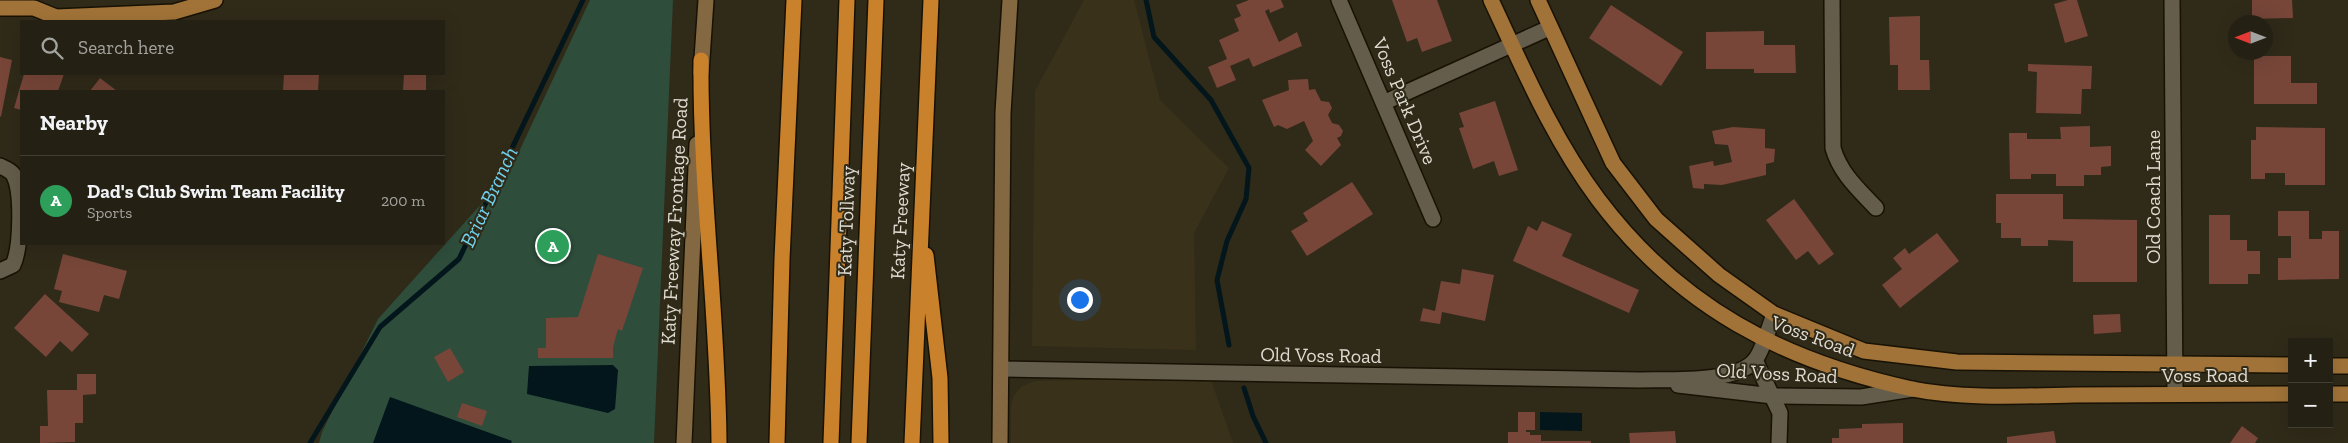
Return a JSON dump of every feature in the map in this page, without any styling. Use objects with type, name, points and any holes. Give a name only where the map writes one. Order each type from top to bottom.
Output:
[{"type":"highway","points":[[777,443],[782,259],[794,0]]},
{"type":"highway","name":"Katy Tollway","points":[[830,443],[847,0]]},
{"type":"highway","name":"Katy Tollway","points":[[859,443],[876,0]]},
{"type":"highway","name":"Katy Freeway","points":[[912,443],[931,0]]},
{"type":"highway","points":[[702,60],[702,122],[718,369],[719,443]]},
{"type":"highway","points":[[921,209],[940,378],[941,443]]},
{"type":"main road","points":[[0,8],[39,4],[56,17],[66,17],[174,12],[216,0]]},
{"type":"main road","name":"Katy Freeway Frontage Road","points":[[684,443],[706,0]]},
{"type":"main road","points":[[1000,443],[1003,114],[1010,0]]},
{"type":"main road","name":"Voss Road","points":[[1491,0],[1563,147],[1599,200],[1638,246],[1679,286],[1764,340],[1827,365],[1913,389],[1990,396],[2288,394]]},
{"type":"main road","name":"Voss Road","points":[[1538,0],[1549,28],[1613,164],[1656,219],[1719,274],[1774,314],[1864,350],[1956,362],[2288,365]]},
{"type":"main road","points":[[2333,366],[2348,366]]},
{"type":"main road","points":[[2333,394],[2348,394]]},
{"type":"street","name":"Voss Park Drive","points":[[1339,0],[1434,218]]},
{"type":"street","points":[[1832,0],[1833,148],[1837,162],[1843,172],[1876,208]]},
{"type":"street","name":"Old Coach Lane","points":[[2172,0],[2175,394]]},
{"type":"street","points":[[1383,103],[1549,28]]},
{"type":"street","points":[[0,166],[11,172],[16,181],[19,209],[18,253],[13,266],[0,271]]},
{"type":"street","name":"Old Voss Road","points":[[1002,370],[1639,380],[1715,377],[1738,373],[1755,360],[1774,314]]},
{"type":"street","points":[[1755,360],[1780,413],[1780,443]]},
{"type":"street","name":"Old Voss Road","points":[[1639,380],[1773,396],[1861,397],[1913,389]]},
{"type":"shaded area","points":[[1084,0],[1134,0],[1160,100],[1229,168],[1194,233],[1196,350],[1032,346],[1035,91]]},
{"type":"shaded area","points":[[613,365],[618,370],[615,409],[608,413],[527,394],[529,366]]},
{"type":"shaded area","points":[[1210,377],[1233,443],[1011,443],[1011,406],[1014,395],[1022,386],[1035,381]]},
{"type":"shaded area","points":[[390,397],[512,441],[511,443],[373,443]]},
{"type":"shaded area","points":[[1540,412],[1582,413],[1582,431],[1540,430]]},
{"type":"green space","points":[[590,0],[673,0],[654,443],[319,443],[322,432],[378,319],[509,173]]},
{"type":"building","points":[[1249,0],[1281,0],[1284,7],[1270,13],[1269,9],[1265,11],[1279,42],[1297,32],[1302,46],[1253,67],[1249,58],[1230,66],[1236,80],[1217,88],[1208,67],[1227,59],[1219,40],[1239,31],[1234,19],[1241,16],[1236,5]]},
{"type":"building","points":[[1392,0],[1437,0],[1452,41],[1422,52],[1417,38],[1407,42]]},
{"type":"building","points":[[2068,0],[2077,0],[2088,36],[2065,43],[2054,4]]},
{"type":"building","points":[[2252,0],[2292,0],[2293,18],[2273,18],[2273,15],[2252,15]]},
{"type":"building","points":[[1611,5],[1683,52],[1661,86],[1589,38]]},
{"type":"building","points":[[1920,16],[1920,60],[1929,60],[1930,90],[1898,90],[1898,65],[1890,65],[1889,17]]},
{"type":"building","points":[[1764,31],[1764,45],[1795,45],[1796,73],[1754,73],[1754,69],[1706,69],[1706,32]]},
{"type":"building","points":[[2273,56],[2291,56],[2291,83],[2317,83],[2317,104],[2254,104],[2254,60],[2273,60]]},
{"type":"building","points":[[0,57],[12,60],[1,117],[0,116]]},
{"type":"building","points":[[2028,64],[2092,66],[2091,89],[2082,89],[2081,114],[2036,113],[2037,72],[2028,71]]},
{"type":"building","points":[[24,75],[64,75],[58,90],[20,90],[20,110],[14,108]]},
{"type":"building","points":[[284,75],[319,75],[318,90],[283,90]]},
{"type":"building","points":[[404,75],[426,75],[426,90],[403,90]]},
{"type":"building","points":[[100,78],[116,90],[91,90]]},
{"type":"building","points":[[1308,79],[1309,90],[1315,89],[1321,101],[1329,102],[1332,108],[1328,115],[1332,123],[1339,125],[1343,131],[1341,136],[1337,138],[1341,145],[1321,166],[1305,150],[1313,141],[1304,121],[1287,129],[1278,125],[1274,127],[1262,100],[1289,90],[1288,80]]},
{"type":"building","points":[[1495,101],[1518,170],[1499,176],[1494,161],[1473,169],[1459,128],[1464,127],[1459,113]]},
{"type":"building","points":[[2090,126],[2090,147],[2111,146],[2111,166],[2101,167],[2101,175],[2084,175],[2084,186],[2056,186],[2056,174],[2031,174],[2031,179],[2010,179],[2009,133],[2027,133],[2027,139],[2061,139],[2060,127]]},
{"type":"building","points":[[1733,127],[1765,129],[1765,148],[1775,149],[1774,162],[1766,164],[1766,175],[1722,185],[1704,184],[1704,189],[1693,188],[1689,166],[1713,161],[1714,166],[1732,162],[1728,145],[1715,144],[1712,131]]},
{"type":"building","points":[[2256,127],[2325,128],[2325,185],[2285,185],[2285,173],[2265,173],[2265,179],[2251,179],[2251,140],[2256,140]]},
{"type":"building","points":[[1352,182],[1373,214],[1307,256],[1291,231],[1308,221],[1303,213]]},
{"type":"building","points":[[1996,194],[2063,194],[2063,219],[2137,220],[2137,282],[2073,282],[2073,241],[2048,240],[2048,246],[2021,246],[2021,238],[2001,238],[2001,223],[1996,223]]},
{"type":"building","points":[[1794,199],[1834,254],[1819,265],[1808,251],[1796,260],[1766,220]]},
{"type":"building","points":[[2278,211],[2309,211],[2309,239],[2322,239],[2322,231],[2339,231],[2339,279],[2278,280],[2278,258],[2291,258],[2291,236],[2278,236]]},
{"type":"building","points":[[2209,215],[2230,215],[2230,240],[2247,240],[2247,251],[2260,251],[2260,274],[2248,274],[2248,284],[2209,284]]},
{"type":"building","points":[[1542,221],[1572,234],[1562,256],[1639,290],[1629,313],[1513,261],[1528,226],[1537,231]]},
{"type":"building","points":[[1937,233],[1959,261],[1900,308],[1882,285],[1902,269],[1893,258],[1905,248],[1909,254]]},
{"type":"building","points":[[63,254],[127,271],[119,299],[104,295],[99,312],[59,302],[62,291],[54,289]]},
{"type":"building","points":[[598,254],[643,268],[622,331],[618,329],[613,347],[613,358],[538,358],[538,348],[546,348],[546,318],[578,317]]},
{"type":"building","points":[[1462,269],[1494,275],[1485,321],[1442,312],[1440,324],[1420,321],[1423,308],[1435,311],[1441,281],[1460,284]]},
{"type":"building","points":[[45,294],[89,334],[72,352],[60,341],[46,357],[14,328]]},
{"type":"building","points":[[2120,314],[2121,332],[2094,334],[2093,315]]},
{"type":"building","points":[[450,348],[464,372],[448,382],[434,357]]},
{"type":"building","points":[[77,374],[96,374],[96,394],[83,395],[83,423],[75,423],[75,442],[40,443],[40,426],[48,426],[47,390],[77,390]]},
{"type":"building","points":[[462,403],[487,411],[482,426],[457,417]]},
{"type":"building","points":[[1518,412],[1535,412],[1535,430],[1526,430],[1526,432],[1530,432],[1530,435],[1541,435],[1541,441],[1591,441],[1591,443],[1508,443],[1508,432],[1518,432]]},
{"type":"building","points":[[1903,423],[1903,443],[1832,443],[1832,438],[1839,438],[1839,429],[1862,428],[1862,424]]},
{"type":"building","points":[[2242,426],[2258,438],[2255,443],[2230,443]]},
{"type":"building","points":[[1675,431],[1676,443],[1630,443],[1629,433]]},
{"type":"building","points":[[2054,431],[2056,443],[2007,443],[2007,437]]},
{"type":"waterway","name":"Briar Branch","points":[[310,443],[380,327],[459,259],[583,0]]},
{"type":"waterway","points":[[1146,0],[1154,37],[1211,100],[1249,168],[1246,199],[1227,241],[1217,280],[1229,345]]},
{"type":"waterway","points":[[1244,388],[1253,416],[1266,443]]},
{"type":"place","name":"Dad's Club Swim Team Facility","points":[[553,246]]}]
